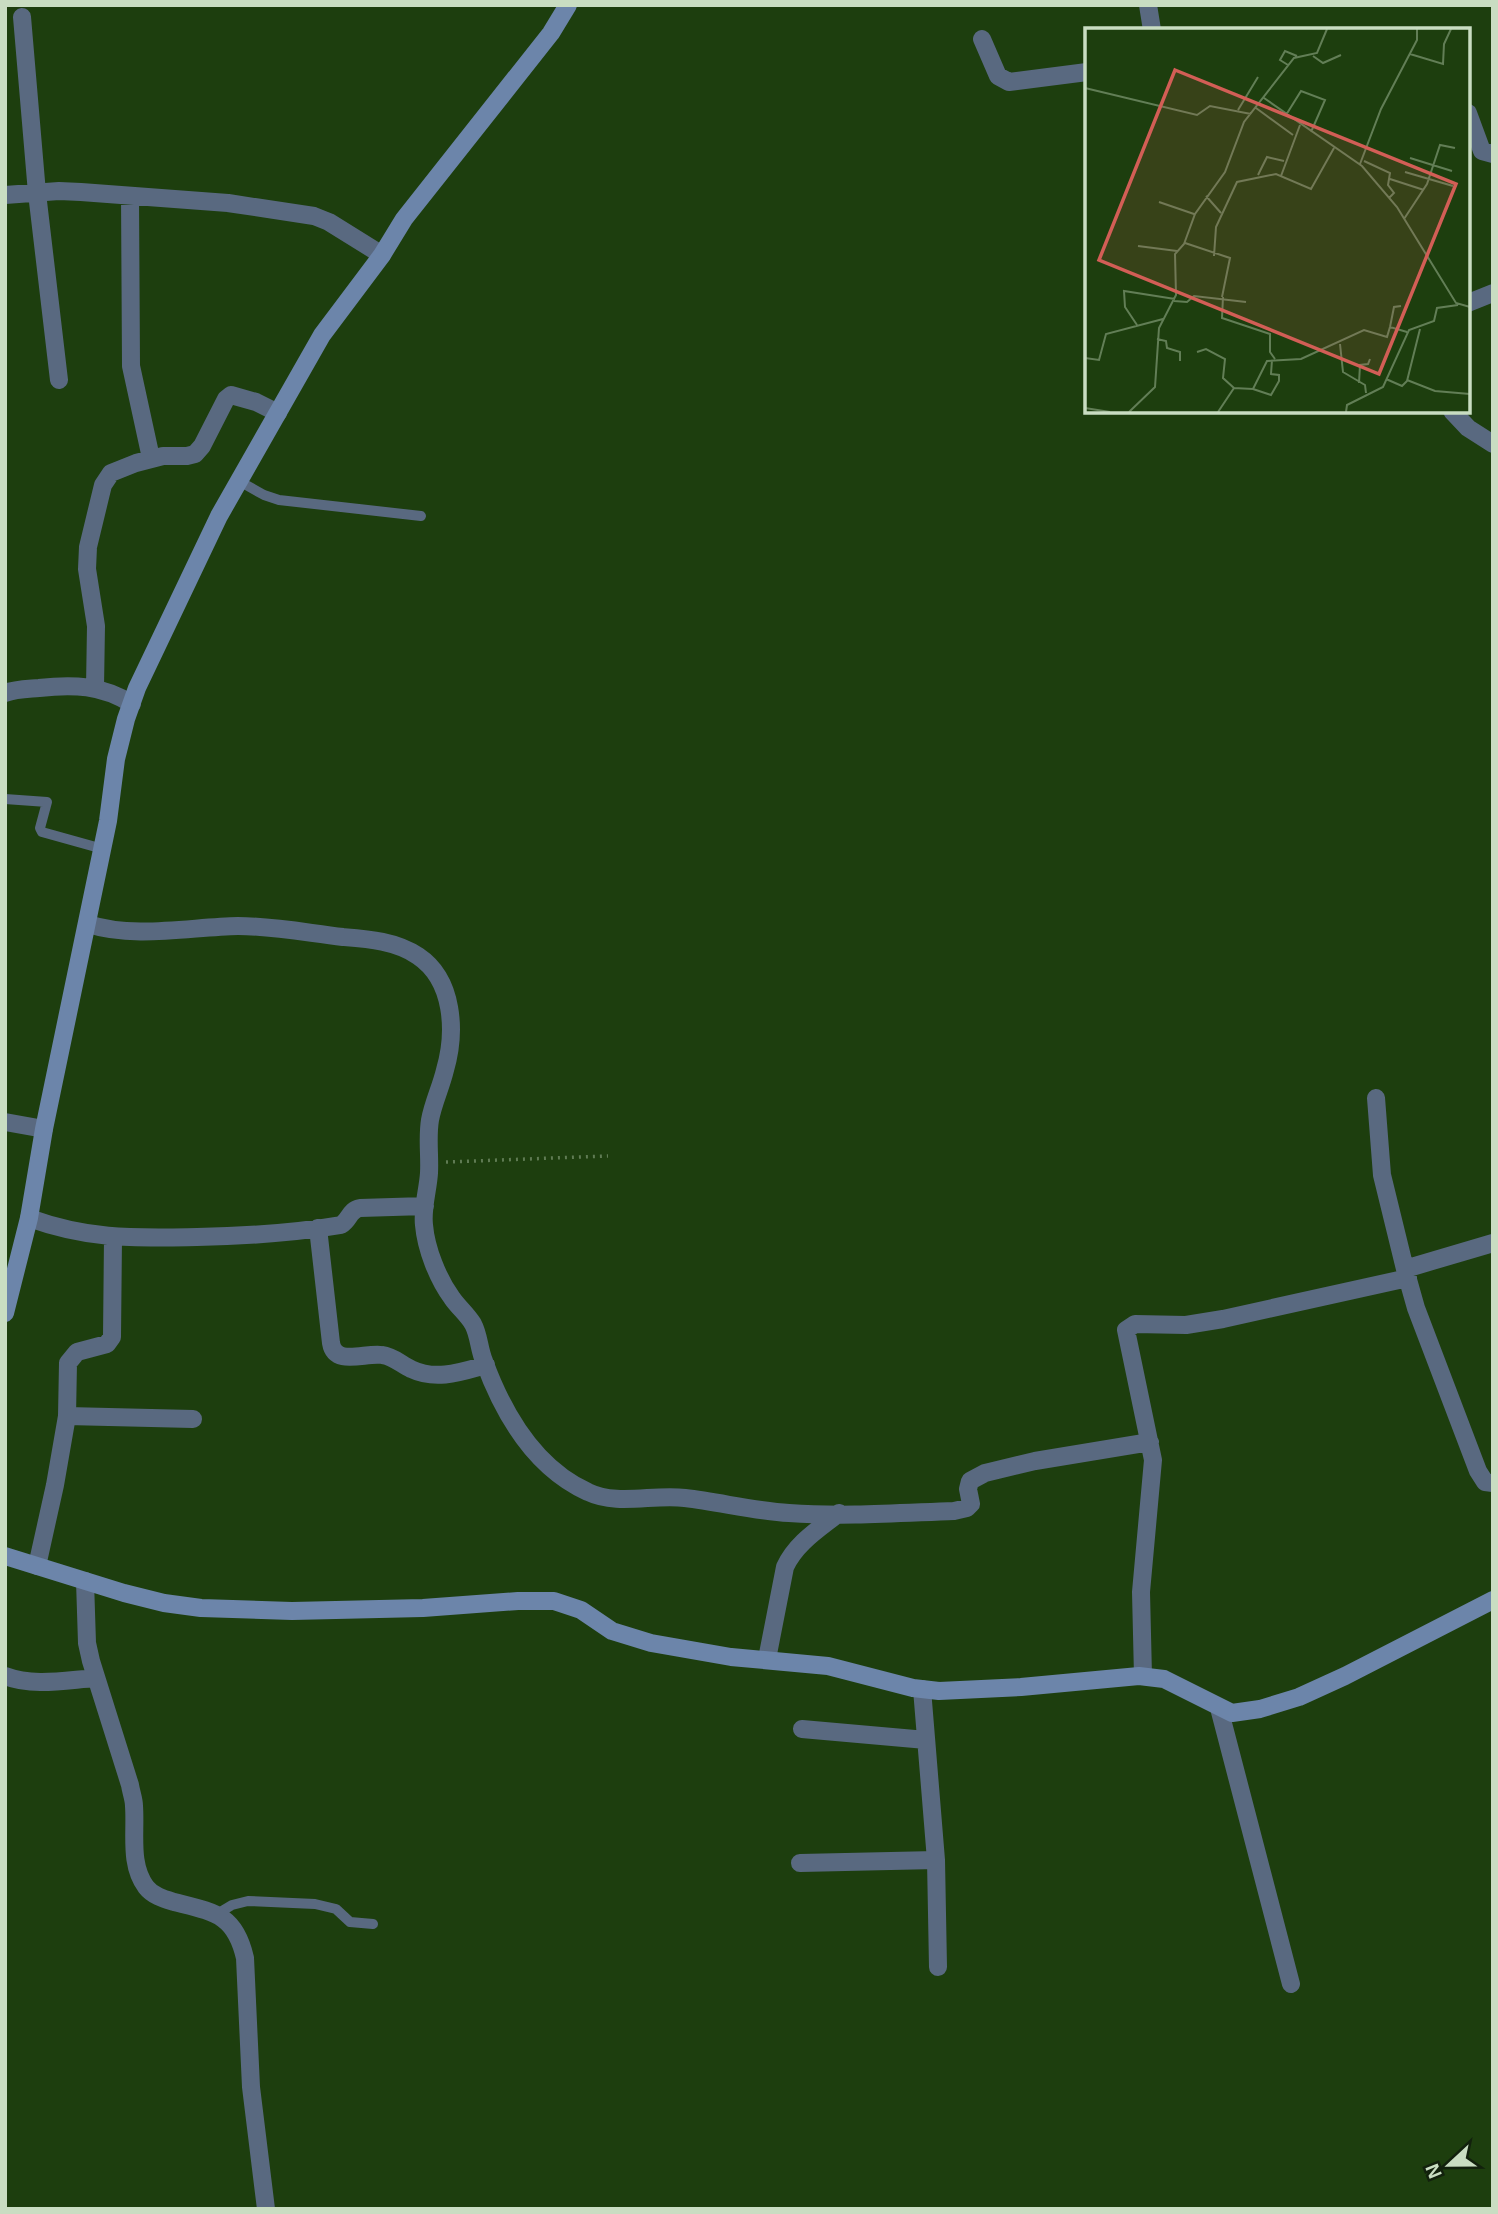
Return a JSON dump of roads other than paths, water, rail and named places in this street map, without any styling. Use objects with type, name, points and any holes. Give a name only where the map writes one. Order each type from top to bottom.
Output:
[{"type":"street","points":[[5,1313],[29,1218],[44,1129],[88,924],[94,847],[132,704],[219,516],[322,335],[382,255],[404,219],[543,43],[568,5]]},
{"type":"street","points":[[1148,5],[1152,28]]},
{"type":"street","points":[[22,18],[37,193],[59,380]]},
{"type":"street","points":[[982,39],[998,76],[1009,82],[1085,72]]},
{"type":"street","points":[[1470,118],[1482,151],[1493,154]]},
{"type":"street","points":[[5,195],[59,191],[241,205],[314,216],[329,222],[382,255]]},
{"type":"street","points":[[130,196],[131,366],[151,458]]},
{"type":"street","points":[[1470,302],[1493,293]]},
{"type":"street","points":[[103,690],[87,569],[88,547],[103,485],[111,473],[151,458],[191,456],[199,451],[226,399],[234,394],[278,413]]},
{"type":"street","points":[[1454,413],[1468,428],[1493,444]]},
{"type":"street","points":[[5,693],[57,686],[103,690],[132,704]]},
{"type":"street","points":[[88,924],[118,932],[242,926],[385,942],[418,956],[432,967],[443,984],[449,1008],[451,1036],[446,1067],[430,1117],[424,1228],[436,1266],[450,1297],[475,1327],[486,1366],[507,1412],[531,1448],[552,1468],[588,1492],[620,1499],[683,1498],[792,1514],[962,1510],[971,1504],[968,1489],[970,1481],[985,1473],[1035,1461],[1150,1442]]},
{"type":"street","points":[[1376,1098],[1382,1175],[1416,1308],[1478,1471],[1485,1482],[1493,1483]]},
{"type":"street","points":[[5,1122],[44,1129]]},
{"type":"street","points":[[29,1218],[77,1233],[113,1238],[244,1236],[341,1225],[352,1211],[360,1208],[425,1206]]},
{"type":"street","points":[[318,1228],[332,1351],[345,1357],[381,1354],[419,1372],[439,1375],[486,1366]]},
{"type":"street","points":[[37,1566],[55,1485],[66,1416],[68,1363],[77,1352],[107,1345],[111,1337],[113,1238]]},
{"type":"street","points":[[1143,1676],[1141,1603],[1145,1532],[1153,1472],[1150,1442],[1126,1330],[1131,1324],[1186,1325],[1223,1320],[1367,1289],[1493,1243]]},
{"type":"street","points":[[66,1416],[194,1419]]},
{"type":"street","points":[[767,1658],[782,1579],[789,1557],[808,1537],[839,1513]]},
{"type":"street","points":[[5,1556],[164,1603],[201,1608],[292,1611],[554,1601],[581,1610],[612,1631],[628,1637],[691,1651],[828,1666],[939,1691],[1143,1676],[1164,1679],[1219,1709],[1232,1713],[1299,1697],[1493,1600]]},
{"type":"street","points":[[85,1581],[87,1643],[130,1785],[134,1805],[135,1857],[145,1885],[163,1899],[217,1914],[229,1921],[237,1931],[245,1958],[251,2087],[266,2209]]},
{"type":"street","points":[[5,1676],[20,1682],[96,1678]]},
{"type":"street","points":[[922,1689],[936,1860],[938,1967]]},
{"type":"street","points":[[1219,1709],[1292,1984]]},
{"type":"street","points":[[802,1729],[926,1740]]},
{"type":"street","points":[[800,1863],[936,1860]]},
{"type":"lane","points":[[239,481],[279,500],[421,516]]},
{"type":"lane","points":[[5,799],[47,802],[40,828],[42,832],[94,847]]},
{"type":"lane","points":[[217,1914],[248,1900],[331,1906],[350,1922],[373,1924]]}]
